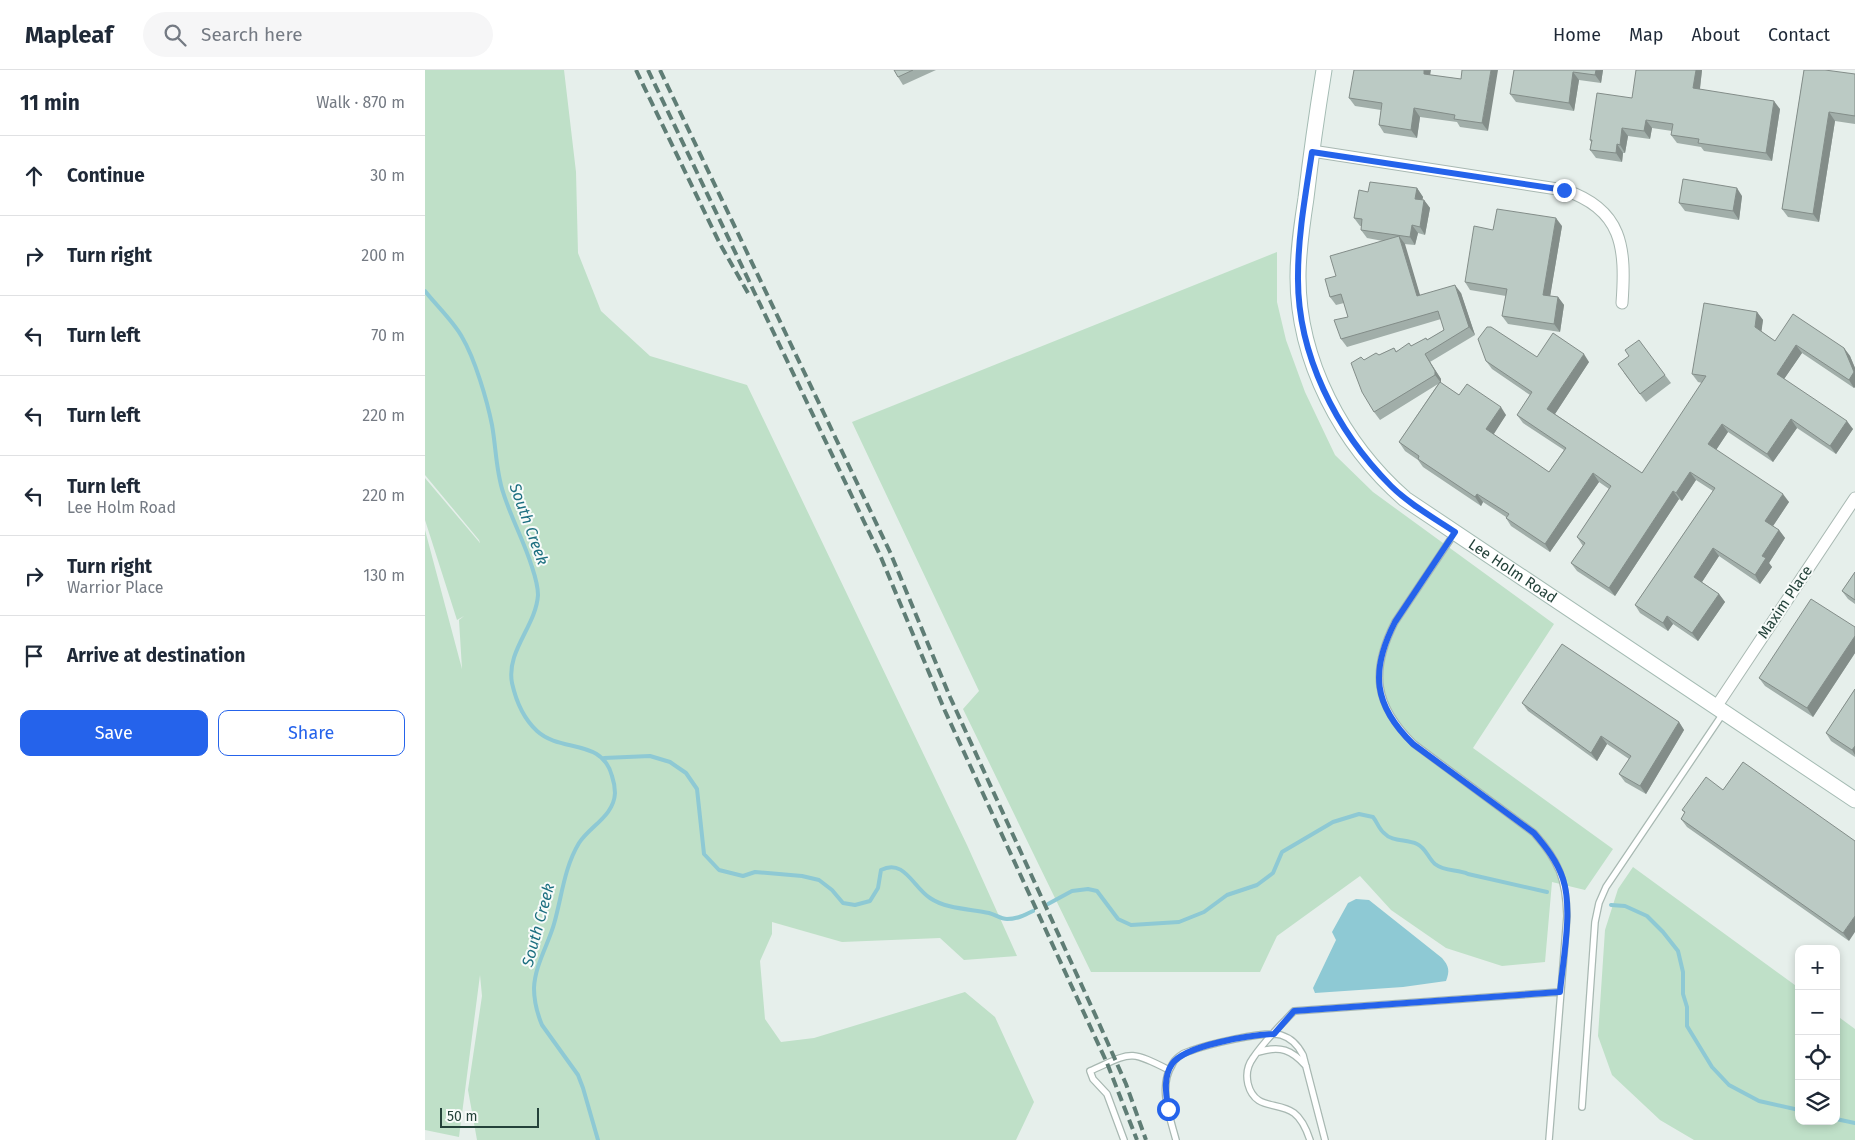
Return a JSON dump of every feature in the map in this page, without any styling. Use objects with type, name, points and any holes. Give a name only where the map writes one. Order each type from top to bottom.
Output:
[{"type":"street","name":"Lee Holm Road","points":[[1324,70],[1299,245],[1298,276],[1300,312],[1313,365],[1340,421],[1390,486],[1405,499],[1855,800]]},
{"type":"street","points":[[1312,152],[1564,190],[1578,195],[1598,206],[1605,213],[1617,236],[1625,269],[1622,303]]},
{"type":"street","name":"Maxim Place","points":[[1720,710],[1855,498]]},
{"type":"lane","points":[[1455,532],[1391,628],[1382,650],[1379,686],[1383,701],[1398,729],[1413,744],[1534,833],[1546,846],[1564,880],[1567,916],[1549,1140]]},
{"type":"lane","points":[[1582,1108],[1595,922],[1599,902],[1606,887],[1720,710]]},
{"type":"lane","points":[[1310,1140],[1302,1122],[1294,1113],[1283,1108],[1270,1106],[1259,1100],[1250,1091],[1247,1079],[1247,1068],[1252,1059],[1294,1011],[1560,992]]},
{"type":"lane","points":[[1176,1140],[1165,1092],[1166,1079],[1172,1063],[1188,1051],[1260,1035],[1274,1034],[1292,1040],[1299,1047],[1308,1070],[1325,1140]]},
{"type":"lane","points":[[1252,1059],[1259,1052],[1278,1049],[1297,1057],[1308,1070]]},
{"type":"lane","points":[[1124,1140],[1107,1094],[1093,1079],[1090,1071],[1124,1056],[1132,1055],[1147,1059],[1169,1070]]},
{"type":"green space","points":[[425,70],[564,70],[576,172],[578,253],[601,311],[650,356],[747,385],[967,845],[1017,956],[964,960],[940,938],[842,942],[772,922],[772,934],[760,961],[765,1019],[781,1042],[814,1038],[965,992],[995,1017],[1034,1102],[1016,1140],[477,1140],[468,1090],[482,996],[480,975],[459,1137],[425,1130],[425,530],[462,669],[459,620],[464,616],[457,620],[425,520],[425,478],[480,543],[425,475]]},
{"type":"green space","points":[[1277,252],[1277,302],[1286,340],[1305,392],[1335,455],[1373,492],[1554,624],[1473,748],[1613,849],[1585,890],[1552,882],[1545,962],[1502,966],[1446,948],[1391,910],[1360,876],[1277,936],[1260,972],[1091,972],[963,709],[979,691],[852,422]]},
{"type":"green space","points":[[1633,867],[1795,985],[1795,1125],[1840,1125],[1840,1018],[1855,1029],[1855,1140],[1694,1140],[1660,1120],[1612,1075],[1598,1036],[1605,930],[1618,889]]},
{"type":"water","points":[[1356,899],[1369,900],[1442,958],[1448,969],[1446,981],[1403,987],[1315,993],[1313,988],[1336,940],[1332,932],[1348,903]]},
{"type":"building","points":[[894,70],[913,70],[898,77]]},
{"type":"building","points":[[1354,70],[1424,70],[1424,74],[1461,79],[1462,70],[1491,70],[1482,123],[1454,119],[1455,115],[1414,108],[1411,130],[1379,125],[1382,103],[1349,98]]},
{"type":"building","points":[[1514,70],[1596,70],[1595,75],[1573,72],[1569,103],[1510,94]]},
{"type":"building","points":[[1636,70],[1696,70],[1693,88],[1774,101],[1766,153],[1698,143],[1699,139],[1671,135],[1673,124],[1646,120],[1644,131],[1622,128],[1620,145],[1617,144],[1616,153],[1590,150],[1597,93],[1632,98]]},
{"type":"building","points":[[1804,70],[1825,70],[1855,74],[1855,116],[1829,112],[1813,214],[1782,209]]},
{"type":"building","points":[[1683,179],[1737,188],[1733,211],[1679,203]]},
{"type":"building","points":[[1370,182],[1417,188],[1415,199],[1424,200],[1420,227],[1412,225],[1410,237],[1361,230],[1362,219],[1354,218],[1359,190],[1368,192]]},
{"type":"building","points":[[1497,209],[1556,218],[1543,295],[1558,297],[1554,324],[1502,316],[1507,289],[1465,282],[1474,226],[1493,230]]},
{"type":"building","points":[[1399,236],[1417,296],[1455,285],[1469,327],[1425,354],[1435,371],[1435,375],[1374,412],[1362,392],[1351,363],[1361,357],[1364,360],[1376,353],[1379,355],[1394,348],[1396,352],[1409,343],[1411,346],[1426,338],[1427,340],[1444,330],[1438,311],[1341,339],[1334,320],[1348,317],[1341,294],[1330,297],[1325,279],[1336,276],[1330,256]]},
{"type":"building","points":[[1704,303],[1757,312],[1755,327],[1775,341],[1793,314],[1844,348],[1854,372],[1849,380],[1796,345],[1777,374],[1847,421],[1830,446],[1791,419],[1767,454],[1722,424],[1708,444],[1783,494],[1765,521],[1779,530],[1762,556],[1766,558],[1755,575],[1713,548],[1694,577],[1719,594],[1692,633],[1667,616],[1663,623],[1635,605],[1715,488],[1690,472],[1676,493],[1673,491],[1609,588],[1571,563],[1585,543],[1577,537],[1611,486],[1593,473],[1545,544],[1506,518],[1509,514],[1477,494],[1475,497],[1418,459],[1419,456],[1399,442],[1440,382],[1459,395],[1467,384],[1501,407],[1486,429],[1549,472],[1566,448],[1517,415],[1532,392],[1486,361],[1478,339],[1487,327],[1491,327],[1537,357],[1553,333],[1584,354],[1547,409],[1642,473],[1706,376],[1692,374]]},
{"type":"building","points":[[1639,340],[1665,375],[1640,394],[1618,364],[1629,356],[1625,350]]},
{"type":"building","points":[[1855,572],[1855,600],[1842,591]]},
{"type":"building","points":[[1811,599],[1855,627],[1855,636],[1807,708],[1759,678]]},
{"type":"building","points":[[1562,644],[1679,722],[1640,786],[1619,774],[1631,756],[1601,736],[1591,753],[1522,703]]},
{"type":"building","points":[[1855,689],[1855,746],[1852,750],[1826,733]]},
{"type":"building","points":[[1743,762],[1855,841],[1855,916],[1843,933],[1681,819],[1685,812],[1682,810],[1706,777],[1723,790]]},
{"type":"waterway","name":"South Creek","points":[[425,291],[459,331],[476,368],[492,425],[497,467],[506,502],[529,557],[536,581],[538,595],[536,606],[517,649],[511,671],[512,683],[518,703],[532,726],[547,738],[590,751],[599,756],[607,764],[614,784],[615,793],[611,808],[579,843],[570,862],[554,924],[539,963],[534,988],[536,1007],[542,1025],[578,1075],[598,1140]]},
{"type":"waterway","points":[[604,758],[650,756],[670,762],[686,773],[697,789],[704,854],[719,870],[743,876],[755,872],[802,876],[819,880],[832,890],[843,903],[855,905],[870,901],[878,888],[881,870],[889,867],[896,868],[908,875],[924,893],[936,902],[989,913],[1007,919],[1018,918],[1033,911]]},
{"type":"waterway","points":[[1048,904],[1072,891],[1088,889],[1097,891],[1118,919],[1131,925],[1179,922],[1204,912],[1227,895],[1257,885],[1273,873],[1282,852],[1333,822],[1359,814],[1373,817],[1387,836],[1413,842],[1420,846],[1439,867],[1547,892]]},
{"type":"waterway","points":[[1611,905],[1625,906],[1647,916],[1678,951],[1683,972],[1683,994],[1687,1007],[1687,1026],[1712,1067],[1729,1085],[1759,1101],[1795,1109]]},
{"type":"waterway","points":[[1840,1120],[1855,1123]]},
{"type":"railway","points":[[636,70],[720,244],[748,293]]},
{"type":"railway","points":[[648,70],[880,555],[945,711],[1107,1063],[1137,1140]]},
{"type":"railway","points":[[660,70],[890,552],[950,697],[1126,1084],[1146,1140]]},
{"type":"route","points":[[1168,1109],[1165,1092],[1166,1079],[1172,1063],[1180,1056],[1188,1051],[1203,1047],[1260,1035],[1274,1034],[1294,1011],[1560,992],[1567,898],[1564,880],[1557,864],[1546,846],[1534,833],[1413,744],[1398,729],[1383,701],[1379,686],[1379,669],[1382,650],[1388,635],[1455,532],[1405,499],[1390,486],[1340,421],[1313,365],[1308,348],[1300,312],[1298,276],[1299,245],[1312,152],[1564,190]]}]
